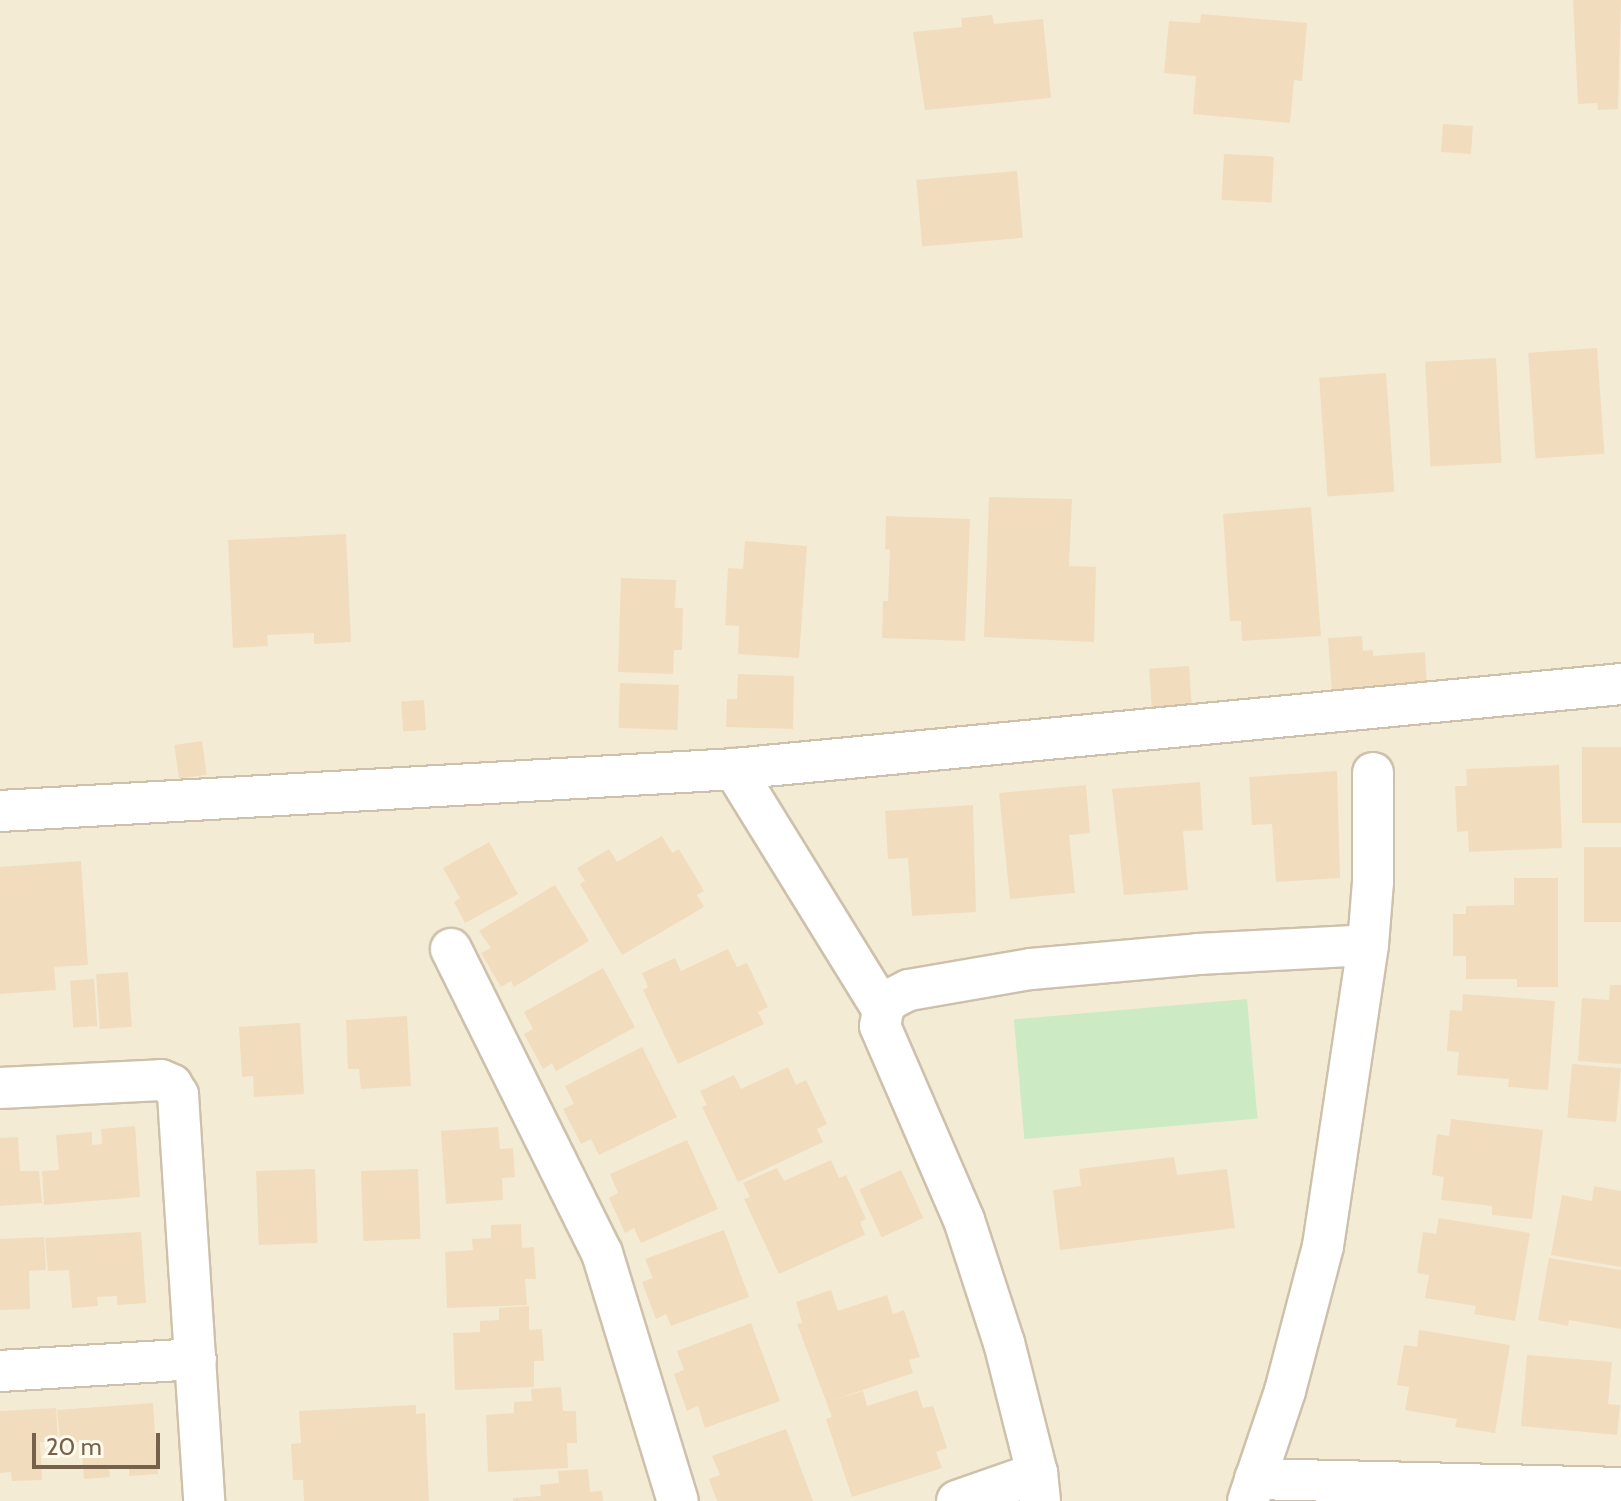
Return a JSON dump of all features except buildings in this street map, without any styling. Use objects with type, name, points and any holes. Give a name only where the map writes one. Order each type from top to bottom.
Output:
[{"type":"street","points":[[0,811],[734,769],[1621,684]]},
{"type":"street","points":[[734,769],[883,1010]]},
{"type":"street","points":[[1373,773],[1373,882],[1368,945],[1323,1246],[1285,1391],[1252,1490],[1621,1488]]},
{"type":"street","points":[[957,1501],[1038,1487],[1004,1343],[968,1234],[880,1026],[889,1000],[909,990],[1031,969],[1198,954],[1368,945]]},
{"type":"street","points":[[451,949],[602,1253],[678,1501]]},
{"type":"street","points":[[0,1088],[161,1080],[172,1085],[178,1095],[204,1501]]},
{"type":"street","points":[[0,1371],[196,1359]]},
{"type":"shaded area","points":[[0,0],[1621,0],[1621,1501],[0,1501]]},
{"type":"green space","points":[[1247,999],[1257,1119],[1024,1139],[1014,1019]]}]
